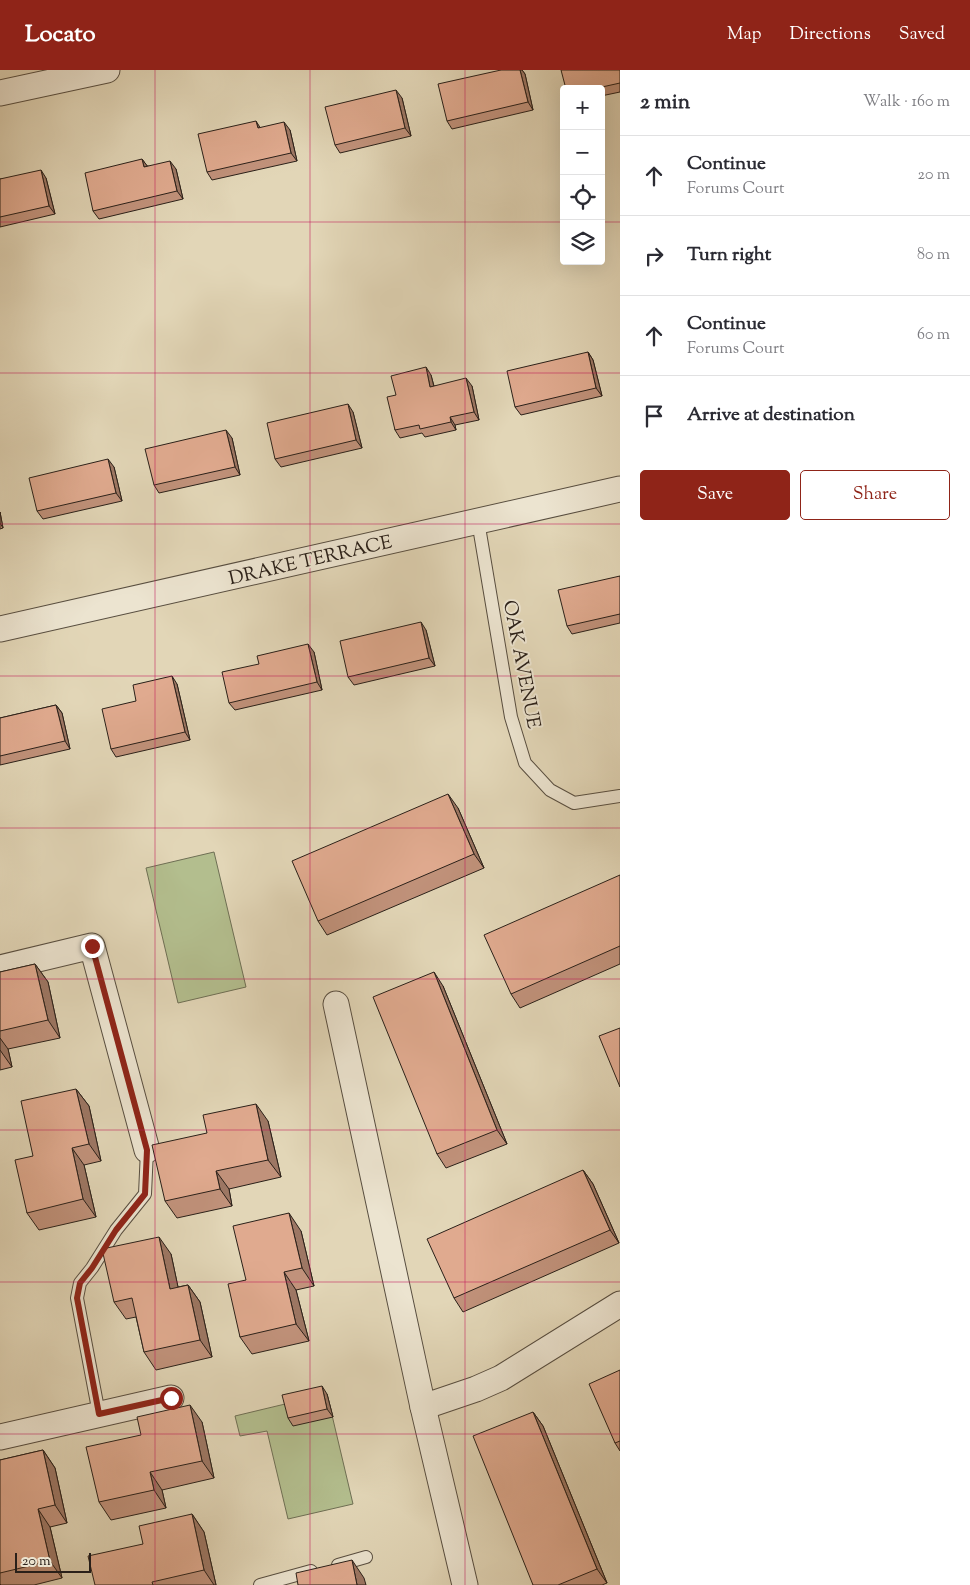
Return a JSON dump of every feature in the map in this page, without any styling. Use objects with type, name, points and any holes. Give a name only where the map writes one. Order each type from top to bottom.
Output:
[{"type":"street","points":[[0,94],[108,70]]},
{"type":"street","name":"DRAKE TERRACE","points":[[0,629],[620,489]]},
{"type":"street","points":[[0,968],[92,946],[147,1150]]},
{"type":"street","points":[[336,1004],[423,1407],[465,1585]]},
{"type":"street","points":[[423,1407],[476,1389],[500,1378],[620,1304]]},
{"type":"street","points":[[0,1437],[171,1398]]},
{"type":"lane","name":"OAK AVENUE","points":[[478,522],[511,717],[525,763],[550,790],[574,803],[620,796]]},
{"type":"lane","points":[[99,1414],[77,1298],[80,1283],[116,1230],[145,1194],[147,1150]]},
{"type":"lane","points":[[260,1585],[366,1557]]},
{"type":"green space","points":[[214,852],[246,987],[178,1003],[146,868]]},
{"type":"green space","points":[[327,1394],[353,1504],[288,1519],[267,1431],[240,1436],[235,1416]]},
{"type":"building","points":[[501,70],[520,70],[528,102],[447,121],[438,84]]},
{"type":"building","points":[[561,70],[620,70],[620,83],[605,86],[565,85]]},
{"type":"building","points":[[396,90],[405,128],[335,145],[325,107]]},
{"type":"building","points":[[256,121],[258,128],[284,122],[291,153],[207,172],[198,134]]},
{"type":"building","points":[[142,159],[144,167],[170,161],[177,191],[93,211],[85,173]]},
{"type":"building","points":[[41,170],[49,206],[0,217],[0,179]]},
{"type":"building","points":[[588,352],[596,388],[515,407],[507,371]]},
{"type":"building","points":[[426,367],[430,387],[466,378],[474,412],[450,417],[451,422],[420,429],[419,425],[395,430],[387,397],[396,395],[391,376]]},
{"type":"building","points":[[348,404],[356,440],[275,459],[267,423]]},
{"type":"building","points":[[226,430],[235,467],[154,485],[145,449]]},
{"type":"building","points":[[108,459],[116,493],[37,511],[29,478]]},
{"type":"building","points":[[620,576],[620,614],[567,626],[558,590]]},
{"type":"building","points":[[421,622],[429,658],[348,677],[340,641]]},
{"type":"building","points":[[308,644],[317,682],[229,703],[222,672],[259,664],[257,656]]},
{"type":"building","points":[[172,676],[185,732],[111,749],[102,709],[136,701],[133,685]]},
{"type":"building","points":[[56,705],[65,741],[0,756],[0,718]]},
{"type":"building","points":[[448,794],[474,854],[318,921],[292,861]]},
{"type":"building","points":[[620,875],[620,946],[511,994],[484,935]]},
{"type":"building","points":[[35,964],[48,1020],[0,1031],[0,972]]},
{"type":"building","points":[[434,972],[497,1130],[437,1154],[373,997]]},
{"type":"building","points":[[620,1028],[620,1087],[599,1036]]},
{"type":"building","points":[[76,1089],[89,1144],[72,1148],[83,1199],[27,1213],[15,1160],[33,1156],[21,1101]]},
{"type":"building","points":[[256,1104],[268,1160],[216,1171],[220,1189],[165,1201],[152,1145],[207,1133],[203,1115]]},
{"type":"building","points":[[583,1170],[610,1230],[454,1298],[427,1239]]},
{"type":"building","points":[[289,1213],[302,1268],[284,1272],[296,1324],[240,1337],[228,1284],[246,1280],[233,1226]]},
{"type":"building","points":[[159,1237],[170,1289],[188,1285],[200,1340],[144,1352],[132,1298],[114,1302],[102,1249]]},
{"type":"building","points":[[620,1370],[620,1441],[615,1443],[589,1384]]},
{"type":"building","points":[[322,1386],[327,1409],[288,1418],[282,1395]]},
{"type":"building","points":[[190,1405],[202,1461],[150,1472],[154,1490],[99,1502],[86,1447],[141,1435],[137,1417]]},
{"type":"building","points":[[533,1412],[597,1569],[558,1585],[533,1585],[473,1436]]},
{"type":"building","points":[[43,1450],[55,1505],[38,1509],[50,1561],[0,1573],[0,1460]]},
{"type":"building","points":[[192,1514],[204,1570],[152,1582],[153,1585],[95,1585],[88,1556],[143,1544],[139,1526]]},
{"type":"building","points":[[352,1560],[357,1585],[298,1585],[296,1573]]},
{"type":"route","points":[[92,946],[147,1150],[146,1174],[145,1194],[116,1230],[80,1283],[77,1298],[99,1414],[171,1398]]}]
